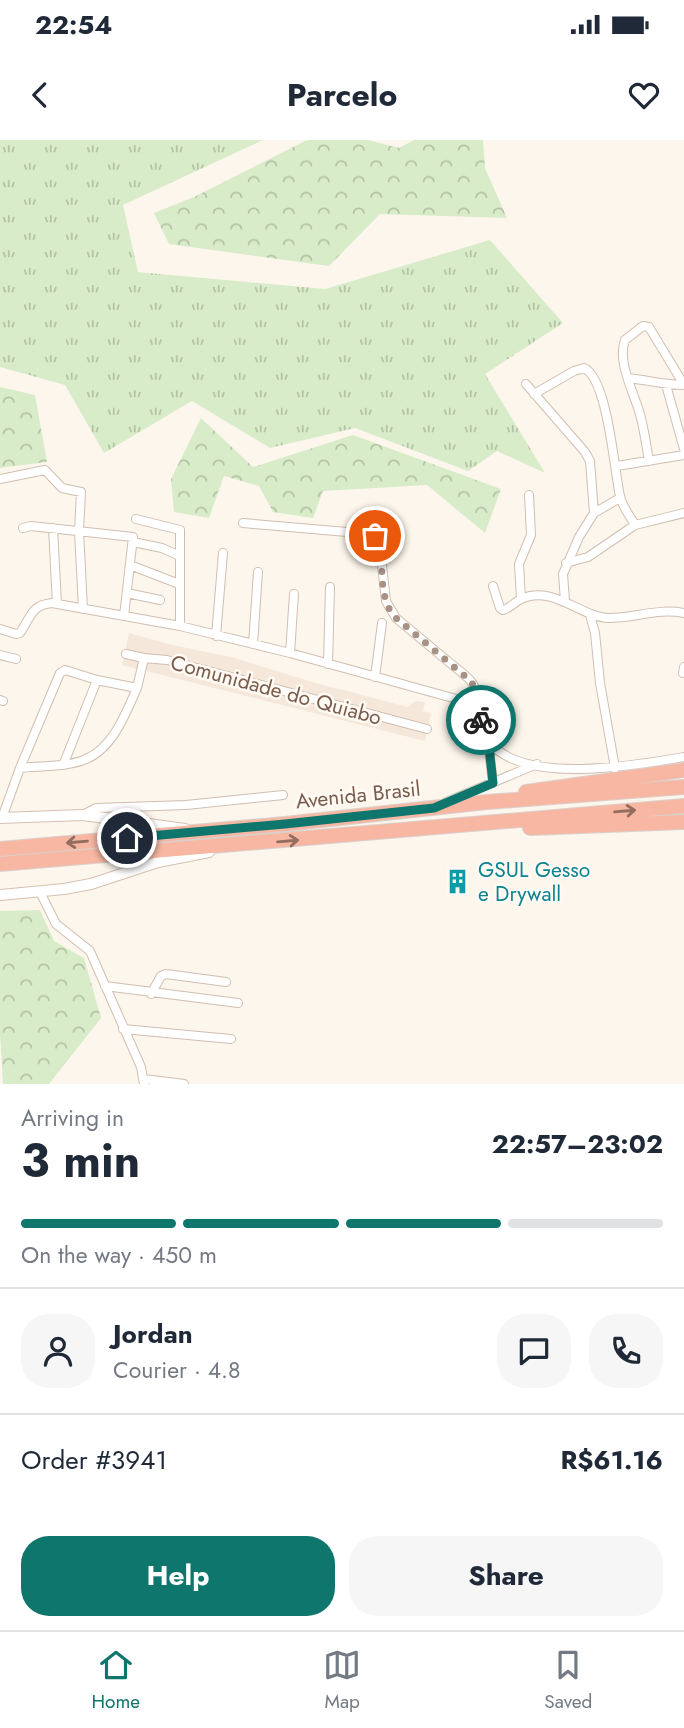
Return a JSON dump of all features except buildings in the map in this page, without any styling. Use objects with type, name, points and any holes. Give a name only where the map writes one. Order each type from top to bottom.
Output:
[{"type":"highway","points":[[487,802],[582,777],[684,770]]},
{"type":"highway","name":"Avenida Brasil","points":[[0,849],[204,832],[487,802],[684,787]]},
{"type":"highway","name":"Avenida Brasil","points":[[0,864],[684,806]]},
{"type":"highway","points":[[484,823],[530,828],[684,822]]},
{"type":"street","points":[[628,378],[654,381],[666,386],[684,385],[649,327],[643,326],[623,344],[628,378],[649,461]]},
{"type":"street","points":[[534,394],[574,371],[584,369],[591,373],[598,386],[617,466],[620,498],[635,525]]},
{"type":"street","points":[[526,384],[590,461],[594,513]]},
{"type":"street","points":[[666,386],[684,449]]},
{"type":"street","points":[[617,466],[684,455]]},
{"type":"street","points":[[0,479],[45,470],[62,488],[81,492],[79,531],[83,609]]},
{"type":"street","points":[[521,599],[519,564],[531,535],[528,495]]},
{"type":"street","points":[[565,601],[562,579],[579,537],[594,513],[620,498]]},
{"type":"street","points":[[566,564],[588,557],[635,525],[684,513]]},
{"type":"street","points":[[136,519],[180,530],[180,626]]},
{"type":"street","points":[[243,523],[370,534],[379,539],[386,601],[391,613],[472,682],[483,730],[506,755],[582,777],[615,768],[684,757]]},
{"type":"street","points":[[23,528],[31,526],[133,537],[124,616]]},
{"type":"street","points":[[53,528],[57,604]]},
{"type":"street","points":[[132,542],[162,548],[180,556]]},
{"type":"street","points":[[216,636],[223,554]]},
{"type":"street","points":[[130,565],[179,584]]},
{"type":"street","points":[[253,644],[258,572]]},
{"type":"street","points":[[493,586],[502,610],[521,599],[538,597],[565,601],[590,615],[611,618],[664,611],[684,613]]},
{"type":"street","points":[[328,664],[330,587]]},
{"type":"street","points":[[127,593],[160,600]]},
{"type":"street","points":[[290,653],[294,594]]},
{"type":"street","points":[[0,629],[20,633],[35,608],[42,604],[57,604],[180,626],[478,705]]},
{"type":"street","points":[[590,615],[615,768]]},
{"type":"street","points":[[375,677],[382,623]]},
{"type":"street","name":"Comunidade do Quiabo","points":[[126,654],[188,665],[427,729]]},
{"type":"street","points":[[0,655],[16,659]]},
{"type":"street","points":[[20,768],[83,761],[102,748],[124,718],[138,684],[144,658]]},
{"type":"street","points":[[1,818],[58,676],[65,670],[97,680],[138,684]]},
{"type":"street","points":[[64,763],[97,680]]},
{"type":"street","points":[[488,738],[493,783]]},
{"type":"street","points":[[434,808],[537,764]]},
{"type":"street","points":[[83,815],[96,808],[186,805],[283,795]]},
{"type":"street","name":"Avenida Brasil","points":[[1,818],[83,815],[204,832]]},
{"type":"street","name":"Avenida Brasil","points":[[0,895],[91,884],[158,862],[242,844]]},
{"type":"street","points":[[40,892],[56,924],[90,951],[141,1067],[144,1082],[184,1084]]},
{"type":"street","points":[[151,993],[161,976],[166,974],[226,982]]},
{"type":"street","points":[[106,986],[238,1003]]},
{"type":"street","points":[[123,1029],[231,1039]]},
{"type":"shaded area","points":[[129,633],[235,658],[312,682],[408,707],[415,701],[425,702],[423,711],[431,713],[425,741],[122,665]]},
{"type":"green space","points":[[0,140],[263,140],[123,205],[138,272],[325,289],[490,240],[563,323],[485,374],[545,473],[497,451],[468,471],[355,428],[270,448],[192,401],[104,453],[65,385],[0,367]]},
{"type":"green space","points":[[307,140],[368,140],[399,148],[414,140],[483,140],[485,168],[507,218],[380,214],[329,266],[169,244],[154,213],[194,197]]},
{"type":"green space","points":[[0,387],[35,395],[47,462],[0,468]]},
{"type":"green space","points":[[201,418],[253,467],[353,435],[501,489],[485,533],[427,485],[323,491],[313,518],[273,512],[259,486],[224,476],[209,518],[174,512],[171,479]]},
{"type":"green space","points":[[40,910],[54,941],[84,958],[101,1018],[49,1084],[3,1084],[0,1035],[0,911]]},
{"type":"way so far","points":[[375,536],[381,543],[385,594],[391,613],[472,682],[481,720]]},
{"type":"place","name":"GSUL Gesso e Drywall","points":[[458,882]]},
{"type":"route","points":[[127,838],[434,808],[493,783],[488,738],[481,720]]}]
